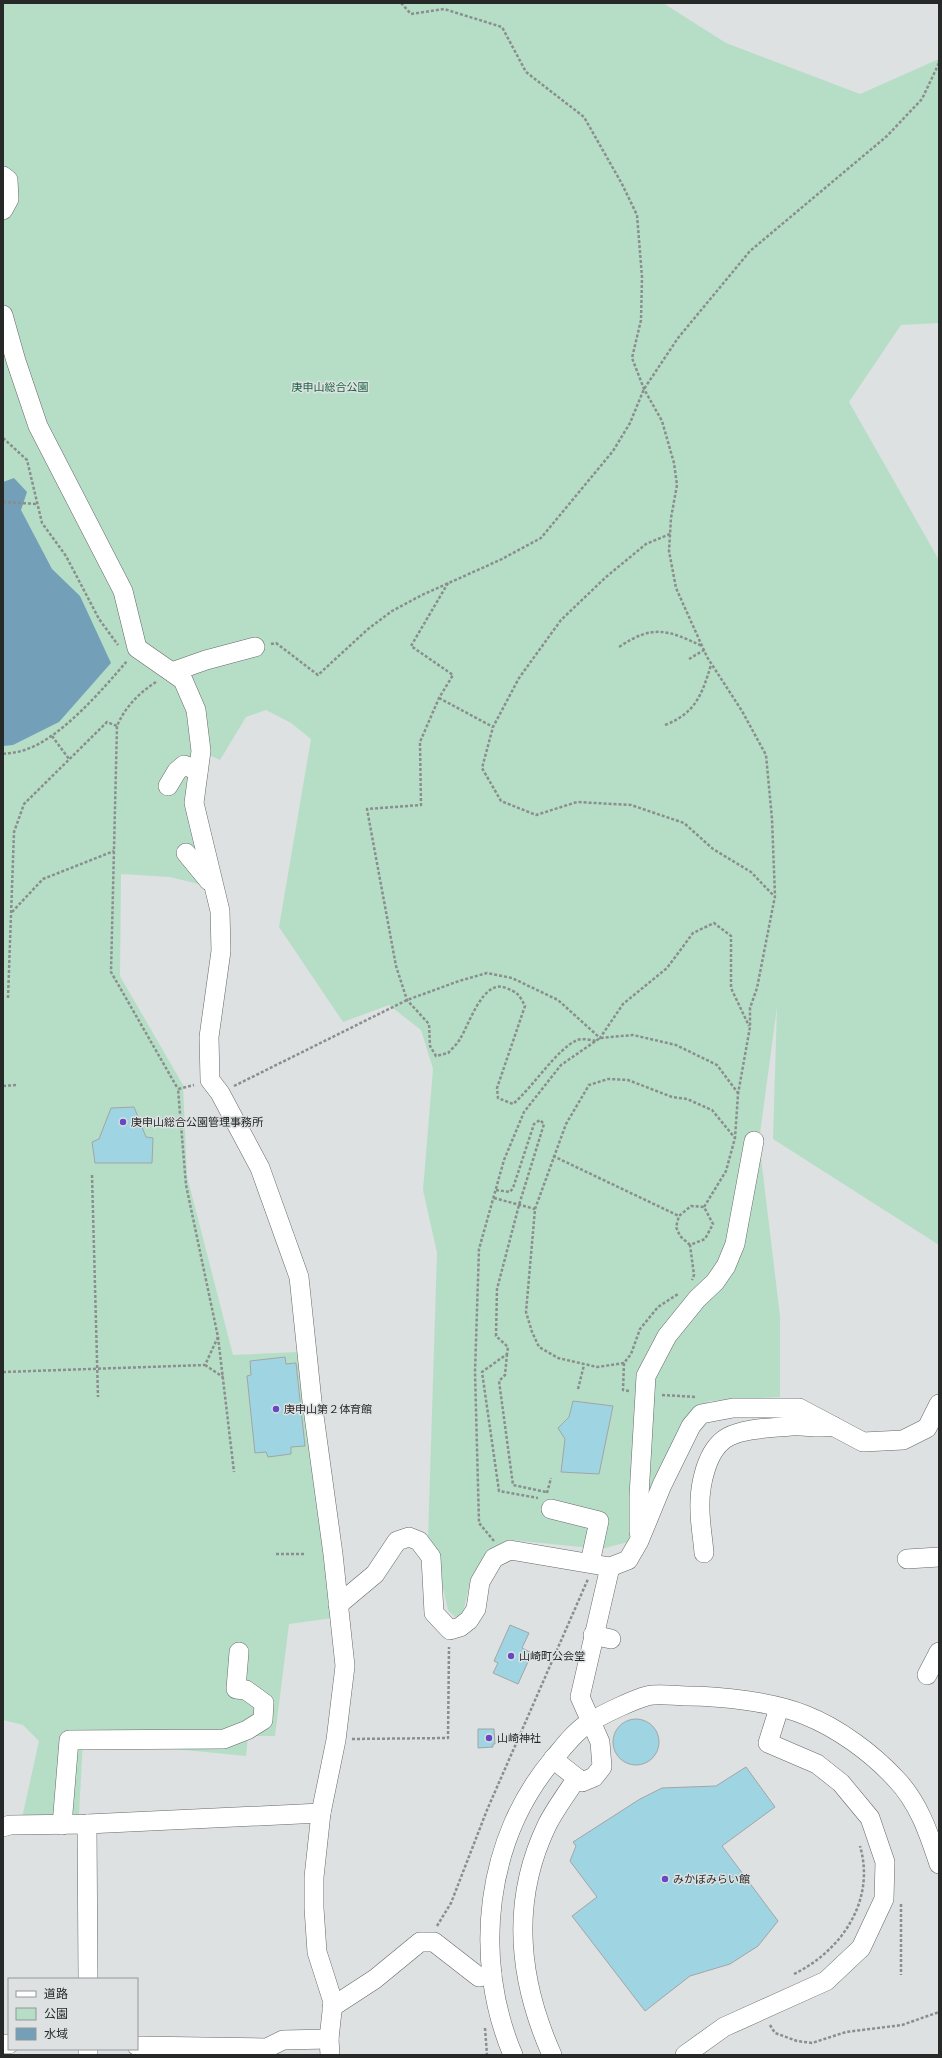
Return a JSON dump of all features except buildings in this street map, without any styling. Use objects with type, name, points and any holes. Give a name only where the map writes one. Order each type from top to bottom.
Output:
[{"type":"street","points":[[3,176],[8,180],[9,198],[3,210]]},
{"type":"street","points":[[3,314],[16,361],[38,426],[123,591],[128,648],[172,672],[183,680],[196,710],[201,751],[194,803],[220,911],[222,927],[221,951],[208,1037],[215,1087],[260,1168],[299,1277],[312,1401],[333,1554],[345,1666],[336,1740],[321,1813],[314,1877],[314,1908],[317,1952],[333,2002],[329,2047],[283,2040],[267,2048],[138,2046]]},
{"type":"street","points":[[172,672],[206,660],[255,647]]},
{"type":"street","points":[[168,786],[177,770],[184,765],[198,770]]},
{"type":"street","points":[[186,853],[215,889]]},
{"type":"street","points":[[640,1541],[639,1496],[647,1394],[646,1376],[667,1336],[697,1299],[715,1282],[726,1266],[735,1244],[754,1141]]},
{"type":"street","points":[[338,1605],[376,1574],[397,1541],[409,1537],[419,1541],[431,1557],[434,1613],[450,1630],[460,1627],[469,1620],[476,1609],[480,1582],[494,1558],[510,1550],[600,1565],[628,1560],[640,1541],[662,1485],[691,1426],[701,1414],[733,1408],[799,1408],[863,1442],[903,1440],[927,1428],[939,1404]]},
{"type":"street","points":[[704,1553],[700,1510],[703,1481],[710,1455],[728,1437],[754,1429],[796,1426],[823,1428],[835,1426]]},
{"type":"street","points":[[551,1509],[599,1521],[602,1637],[580,1697],[600,1742],[602,1767],[594,1777],[582,1782],[553,1759]]},
{"type":"street","points":[[907,1559],[939,1557]]},
{"type":"street","points":[[62,1825],[69,1740],[224,1739],[247,1730],[262,1720],[264,1703],[246,1690],[236,1689],[239,1652]]},
{"type":"street","points":[[927,1675],[939,1652]]},
{"type":"street","points":[[513,2055],[502,2028],[489,1950],[491,1911],[496,1872],[521,1806],[539,1775],[590,1721],[647,1696],[715,1696],[805,1714],[849,1737],[897,1779],[923,1819],[939,1864]]},
{"type":"street","points":[[685,2055],[724,2027],[826,1981],[861,1948],[884,1899],[885,1862],[870,1818],[841,1782],[817,1764],[768,1743],[779,1708]]},
{"type":"street","points":[[552,2055],[533,2007],[525,1969],[523,1924],[528,1876],[548,1824],[576,1778]]},
{"type":"street","points":[[3,1828],[10,1825],[62,1825],[321,1813]]},
{"type":"street","points":[[87,1824],[88,1978]]},
{"type":"street","points":[[332,2007],[375,1979],[420,1942],[434,1942],[479,1977],[492,1974]]},
{"type":"path","points":[[401,3],[410,14],[444,9],[502,27],[526,72],[584,117],[622,184],[637,215],[642,277],[641,320],[632,358],[644,389],[662,420],[674,463],[677,485],[669,550],[676,588],[712,665],[742,711],[766,755],[772,819],[775,896],[756,988],[750,1008],[750,1027],[738,1094],[735,1138],[726,1171],[704,1207]]},
{"type":"path","points":[[255,647],[276,643],[318,674],[368,629],[392,611],[422,595],[500,560],[541,538],[613,451],[630,423],[644,389],[678,338],[750,251],[887,136],[922,99],[939,63]]},
{"type":"path","points":[[3,438],[27,460],[42,523],[66,556],[99,619],[128,648],[98,693],[52,736],[22,751],[3,754]]},
{"type":"path","points":[[3,502],[38,504]]},
{"type":"path","points":[[670,534],[646,544],[606,577],[561,620],[519,678],[493,727],[482,768],[501,801],[536,815],[577,802],[631,805],[684,823],[713,849],[751,872],[775,896]]},
{"type":"path","points":[[448,583],[411,646],[453,675],[439,698],[420,742],[421,804],[368,809],[394,959],[407,1000],[429,1024],[430,1046],[436,1056],[448,1053],[452,1049],[460,1039],[477,1005],[489,990],[503,986],[518,993],[525,1006],[497,1088],[498,1098],[513,1104],[528,1091],[560,1052],[579,1039],[596,1041]]},
{"type":"path","points":[[619,646],[642,634],[661,631],[679,635],[702,646]]},
{"type":"path","points":[[689,659],[704,650]]},
{"type":"path","points":[[665,725],[677,721],[692,709],[702,693],[712,665]]},
{"type":"path","points":[[172,672],[140,695],[123,712],[117,726],[111,972],[178,1089],[186,1185],[218,1337],[234,1472]]},
{"type":"path","points":[[439,698],[493,727]]},
{"type":"path","points":[[8,998],[14,832],[24,804],[107,722],[117,726]]},
{"type":"path","points":[[52,736],[69,759]]},
{"type":"path","points":[[11,912],[43,879],[114,851]]},
{"type":"path","points":[[504,1553],[479,1523],[475,1380],[479,1249],[504,1160],[524,1112],[561,1065],[600,1038],[623,1004],[667,968],[693,933],[714,923],[731,936],[731,988],[750,1027]]},
{"type":"path","points":[[178,1089],[215,1087],[407,1000],[459,981],[487,973],[512,978],[558,1000],[600,1038],[633,1035],[676,1045],[718,1065],[738,1094]]},
{"type":"path","points":[[624,1363],[597,1367],[558,1358],[540,1347],[532,1332],[526,1312],[535,1209],[553,1156],[566,1124],[589,1086],[608,1079],[628,1080],[672,1097],[687,1099],[712,1110],[735,1138]]},
{"type":"path","points":[[3,1086],[16,1085]]},
{"type":"path","points":[[496,1190],[510,1192],[513,1188],[534,1124],[540,1120],[544,1124],[519,1205],[497,1289],[496,1336],[508,1347],[505,1375],[499,1381],[513,1485]]},
{"type":"path","points":[[553,1156],[679,1216]]},
{"type":"path","points":[[92,1175],[98,1397]]},
{"type":"path","points":[[494,1198],[535,1209]]},
{"type":"path","points":[[690,1286],[694,1275],[690,1245],[680,1236],[676,1227],[679,1216],[692,1206],[704,1207]]},
{"type":"path","points":[[690,1245],[705,1239],[713,1224],[704,1207]]},
{"type":"path","points":[[684,1290],[658,1307],[640,1329],[631,1354],[624,1363],[623,1390],[647,1394],[700,1397]]},
{"type":"path","points":[[205,1365],[218,1337]]},
{"type":"path","points":[[507,1354],[482,1372],[499,1491],[545,1500],[551,1478]]},
{"type":"path","points":[[3,1372],[205,1365],[223,1377]]},
{"type":"path","points":[[578,1389],[584,1365]]},
{"type":"path","points":[[276,1554],[304,1554]]},
{"type":"path","points":[[427,1942],[451,1903],[487,1810],[588,1579],[600,1565]]},
{"type":"path","points":[[336,1740],[448,1738],[450,1630]]},
{"type":"path","points":[[794,1974],[808,1967],[834,1946],[848,1927],[856,1911],[863,1886],[862,1855],[858,1840]]},
{"type":"path","points":[[901,1902],[901,1975]]},
{"type":"path","points":[[760,2010],[775,2033],[797,2041],[812,2043],[846,2032],[902,2025],[939,2012]]},
{"type":"green space","name":"庚申山総合公園","points":[[3,3],[663,3],[726,43],[860,94],[939,59],[939,323],[901,325],[849,402],[939,560],[939,1245],[773,1139],[777,1007],[759,1141],[780,1316],[780,1397],[709,1401],[684,1426],[628,1542],[601,1549],[511,1540],[482,1564],[471,1578],[463,1613],[455,1617],[448,1610],[437,1561],[428,1539],[437,1253],[423,1190],[433,1069],[421,1030],[389,1005],[343,1022],[279,927],[311,739],[291,723],[266,710],[246,717],[220,760],[207,754],[187,799],[207,886],[170,877],[121,874],[120,976],[183,1085],[187,1176],[233,1355],[298,1352],[333,1618],[289,1624],[275,1736],[248,1736],[246,1756],[83,1740],[79,1815],[22,1818],[39,1741],[23,1725],[3,1720]]},
{"type":"water","points":[[14,478],[27,492],[21,510],[52,569],[80,596],[111,663],[59,722],[13,745],[3,746],[3,482]]},
{"type":"place","name":"庚申山総合公園管理事務所","points":[[123,1122]]},
{"type":"place","name":"庚申山第２体育館","points":[[276,1409]]},
{"type":"place","name":"山崎町公会堂","points":[[511,1656]]},
{"type":"place","name":"山崎神社","points":[[489,1738]]},
{"type":"place","name":"みかぼみらい館","points":[[665,1879]]}]
